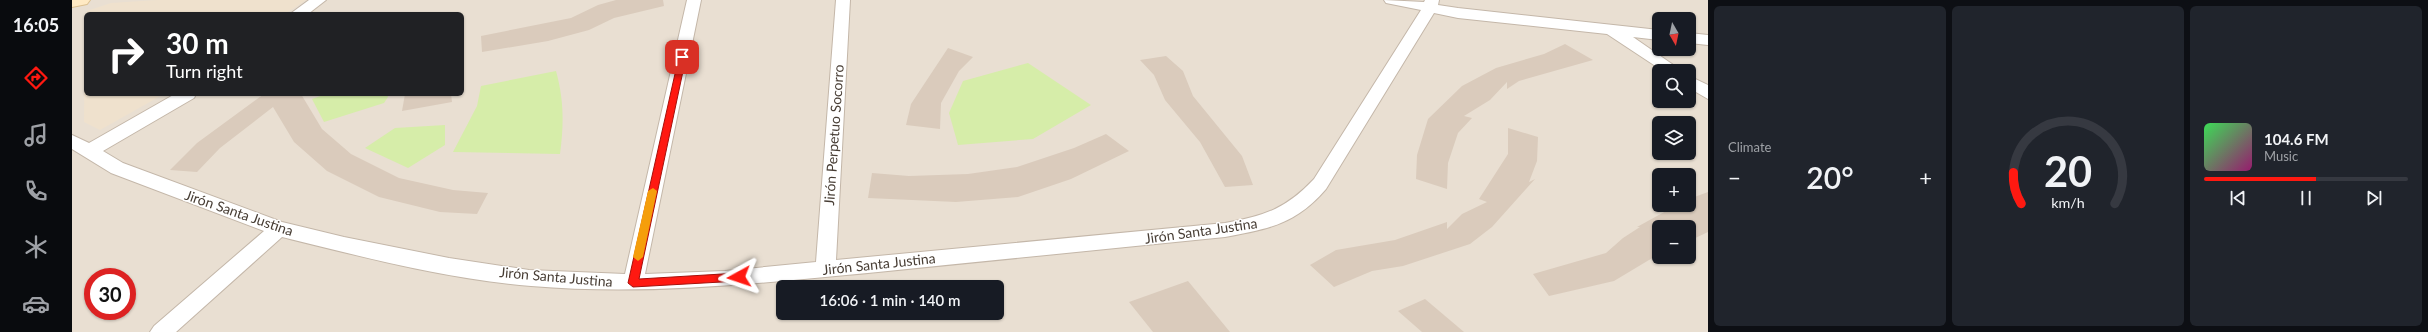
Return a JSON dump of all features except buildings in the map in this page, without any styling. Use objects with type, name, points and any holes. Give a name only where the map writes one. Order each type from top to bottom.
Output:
[{"type":"main road","points":[[72,2],[82,0]]},
{"type":"street","points":[[301,12],[319,0]]},
{"type":"street","points":[[633,283],[694,0]]},
{"type":"street","name":"Jirón Perpetuo Socorro","points":[[825,270],[843,0]]},
{"type":"street","points":[[1391,0],[1431,4],[1611,30],[1652,34]]},
{"type":"street","name":"Jirón Santa Justina","points":[[72,141],[88,152],[117,168],[167,189],[279,229],[344,245],[449,266],[529,278],[633,283],[725,279],[1179,236],[1258,224],[1285,214],[1305,201],[1320,184],[1431,4]]},
{"type":"street","points":[[1611,30],[1663,64]]},
{"type":"street","points":[[1696,39],[1708,40]]},
{"type":"street","points":[[1696,85],[1708,93]]},
{"type":"street","points":[[88,152],[185,96]]},
{"type":"street","points":[[161,332],[279,229]]},
{"type":"shaded area","points":[[72,0],[1708,0],[1708,332],[72,332]]},
{"type":"shaded area","points":[[157,0],[306,0],[288,12],[86,12],[111,3]]},
{"type":"shaded area","points":[[84,96],[160,96],[100,130],[84,122]]},
{"type":"green space","points":[[1028,63],[1091,105],[1033,139],[958,145],[949,113],[963,81]]},
{"type":"green space","points":[[556,71],[561,92],[562,112],[560,154],[453,152],[477,106],[481,86]]},
{"type":"green space","points":[[320,96],[388,97],[384,103],[324,122],[312,99]]},
{"type":"green space","points":[[445,125],[445,145],[408,168],[365,148],[395,128]]},
{"type":"slow traffic","points":[[638,257],[653,191]]},
{"type":"route","points":[[682,57],[633,283],[725,279],[739,277]]}]
